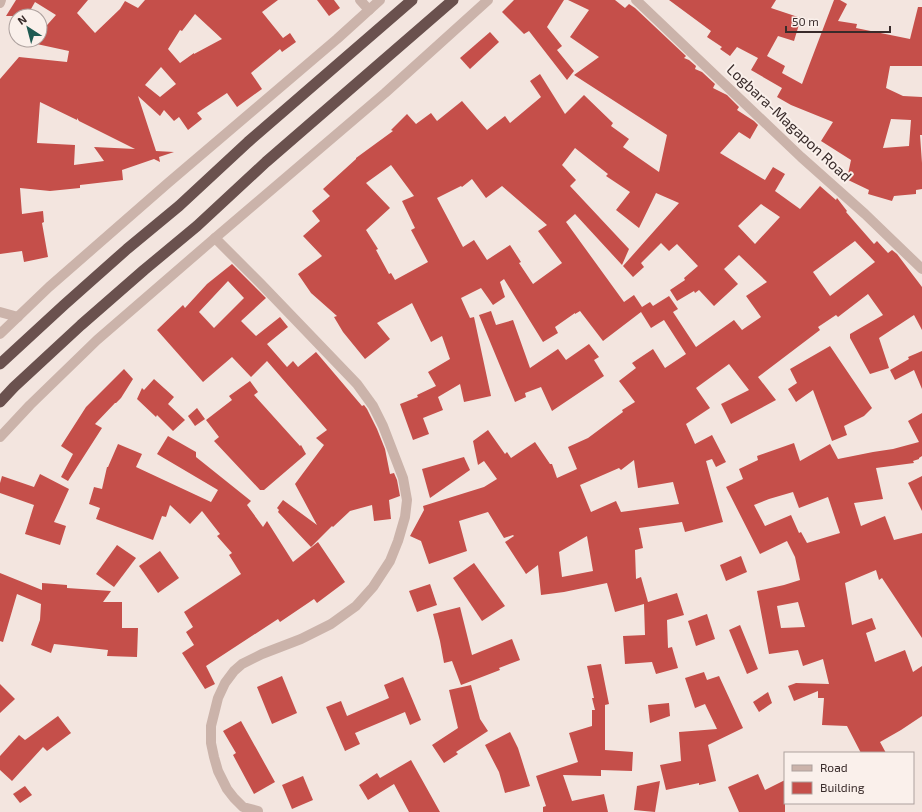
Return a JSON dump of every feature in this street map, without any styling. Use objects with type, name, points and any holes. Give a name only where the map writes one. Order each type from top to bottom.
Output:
[{"type":"highway","points":[[0,364],[127,249],[179,206],[248,142],[412,0]]},
{"type":"highway","points":[[0,402],[14,387],[81,325],[197,226],[266,162],[453,0]]},
{"type":"street","points":[[360,0],[369,10]]},
{"type":"street","points":[[0,334],[49,287],[380,0]]},
{"type":"street","points":[[0,437],[30,405],[97,340],[385,93],[488,0]]},
{"type":"street","name":"Logbara-Magapon Road","points":[[636,0],[801,157],[865,214],[922,269]]},
{"type":"street","points":[[215,238],[357,384],[373,406],[383,426],[403,478],[406,500],[405,517],[390,561],[373,587],[356,606],[331,624],[301,639],[262,654],[242,664],[225,683],[218,698],[211,726],[211,743],[214,757],[227,789],[234,798],[243,807],[258,811]]},
{"type":"street","points":[[0,312],[18,317]]},
{"type":"building","points":[[16,0],[88,0],[77,13],[95,33],[120,9],[125,1],[138,8],[145,0],[278,0],[262,12],[283,38],[290,33],[296,42],[282,52],[280,49],[251,73],[262,89],[237,107],[227,93],[197,113],[202,119],[188,130],[179,117],[174,121],[164,110],[160,116],[138,96],[156,151],[174,152],[159,157],[160,162],[154,159],[122,170],[123,180],[80,185],[80,188],[50,191],[20,188],[22,214],[43,211],[44,222],[42,223],[48,257],[24,262],[22,251],[0,254],[0,79],[19,57],[67,62],[69,51],[48,46],[48,24],[56,15],[48,10],[48,8],[45,8],[35,2],[32,8],[11,8]],"holes":[[[195,14],[222,39],[194,53],[180,63],[168,49],[180,30],[182,31]],[[161,67],[176,84],[160,97],[145,85]],[[40,102],[77,120],[77,118],[79,121],[135,149],[94,147],[104,161],[74,165],[75,145],[37,143]]]},
{"type":"building","points":[[317,0],[334,0],[340,8],[329,16]]},
{"type":"building","points":[[514,0],[564,0],[547,27],[562,46],[557,50],[574,71],[567,80],[529,31],[524,34],[502,12]]},
{"type":"building","points":[[568,0],[615,0],[625,8],[629,4],[635,8],[686,56],[684,58],[696,66],[695,69],[702,72],[715,84],[713,88],[727,95],[739,107],[737,110],[758,125],[750,139],[739,132],[720,153],[765,180],[773,167],[785,174],[775,191],[800,209],[820,186],[836,200],[837,198],[847,211],[846,212],[874,244],[877,241],[888,253],[892,250],[897,254],[922,287],[922,330],[914,315],[879,338],[889,368],[870,374],[850,338],[850,334],[883,315],[868,294],[838,317],[836,315],[818,327],[820,330],[758,377],[776,400],[731,424],[721,404],[749,390],[729,364],[696,388],[710,408],[686,424],[695,444],[712,435],[726,462],[716,467],[712,459],[706,461],[723,522],[685,532],[682,522],[639,528],[643,548],[635,550],[636,579],[641,577],[648,602],[677,593],[684,615],[667,620],[668,648],[672,647],[678,668],[656,674],[652,662],[625,664],[623,636],[645,635],[644,604],[615,612],[607,583],[541,595],[538,565],[526,574],[505,542],[514,536],[504,538],[488,512],[459,521],[467,551],[429,564],[421,541],[410,536],[424,510],[423,506],[484,487],[497,479],[484,461],[478,465],[473,441],[488,430],[505,454],[507,452],[511,458],[535,442],[550,464],[552,464],[557,478],[577,469],[568,447],[588,438],[623,412],[622,410],[635,402],[619,381],[636,368],[632,363],[653,349],[665,368],[686,354],[664,320],[651,328],[641,312],[603,341],[580,311],[555,327],[558,333],[543,342],[504,279],[500,282],[505,297],[493,305],[481,288],[461,298],[470,318],[474,317],[491,396],[464,402],[460,384],[438,397],[443,410],[423,418],[429,434],[413,440],[400,404],[418,397],[417,395],[436,386],[428,372],[450,359],[442,336],[431,342],[412,303],[377,323],[390,339],[365,359],[343,332],[334,317],[337,316],[311,293],[298,274],[322,256],[303,236],[320,221],[312,211],[330,196],[323,189],[356,158],[393,131],[391,130],[407,114],[416,124],[431,113],[437,121],[462,101],[487,130],[505,116],[510,123],[541,97],[530,81],[540,74],[565,114],[584,95],[613,123],[611,126],[629,139],[623,147],[659,172],[667,135],[574,75],[599,57],[570,37],[589,10]],"holes":[[[575,148],[608,174],[606,176],[630,192],[616,210],[639,228],[656,193],[679,203],[623,266],[633,277],[644,267],[641,263],[661,243],[669,251],[677,244],[698,266],[684,278],[685,280],[670,290],[677,301],[694,291],[695,293],[699,290],[714,306],[738,284],[724,269],[739,255],[767,282],[746,296],[761,317],[742,330],[734,320],[696,347],[673,312],[678,309],[669,296],[653,306],[650,302],[642,307],[634,295],[624,302],[566,222],[575,214],[622,265],[629,249],[570,186],[576,180],[562,165]],[[391,165],[414,196],[402,201],[415,228],[411,230],[428,262],[395,280],[391,273],[389,274],[376,250],[378,249],[366,230],[390,208],[366,183]],[[472,179],[486,198],[502,186],[547,225],[538,231],[562,263],[533,284],[519,263],[521,262],[510,245],[487,260],[474,240],[463,247],[437,198],[461,186],[462,187]],[[761,204],[780,217],[755,244],[738,226]],[[855,241],[875,262],[830,296],[813,272]],[[634,460],[638,488],[673,482],[679,504],[621,512],[616,501],[591,512],[580,485],[619,468],[621,470]],[[587,536],[593,571],[562,577],[559,552]]]},
{"type":"building","points":[[669,0],[776,0],[771,8],[801,18],[794,41],[778,36],[767,56],[785,66],[782,73],[802,84],[834,0],[840,0],[847,4],[838,21],[857,24],[856,28],[910,39],[918,7],[922,7],[922,66],[890,66],[886,88],[903,96],[922,97],[922,135],[920,135],[922,189],[916,190],[916,194],[894,196],[892,201],[868,194],[869,190],[846,179],[851,160],[821,141],[833,122],[791,105],[777,97],[782,88],[751,70],[758,58],[737,47],[730,56],[720,49],[722,47],[707,37],[711,31]],"holes":[[[891,119],[911,120],[909,146],[883,148]]]},
{"type":"building","points":[[490,32],[499,42],[470,69],[460,58]]},
{"type":"building","points":[[232,264],[266,298],[241,321],[256,336],[280,317],[288,327],[267,344],[287,367],[293,361],[298,367],[316,352],[362,406],[364,405],[377,429],[385,449],[390,474],[394,473],[397,480],[400,496],[389,500],[391,519],[374,521],[372,505],[350,511],[311,547],[278,512],[279,510],[277,508],[283,500],[317,525],[295,484],[324,445],[316,438],[327,430],[267,361],[251,377],[232,357],[203,382],[157,330],[183,305],[185,308],[207,284]],"holes":[[[228,281],[244,298],[214,328],[199,312]]]},
{"type":"building","points":[[491,311],[496,325],[513,320],[530,368],[558,349],[566,360],[589,344],[599,357],[594,360],[604,376],[552,411],[541,387],[525,393],[526,397],[515,402],[479,315]]},
{"type":"building","points":[[830,346],[872,408],[864,416],[844,426],[847,435],[832,441],[813,390],[796,402],[788,389],[797,383],[790,369]]},
{"type":"building","points":[[922,351],[922,389],[914,370],[895,380],[890,370],[909,359],[908,357]]},
{"type":"building","points":[[124,369],[133,379],[121,398],[95,424],[102,428],[68,481],[61,477],[73,454],[61,446],[86,407]]},
{"type":"building","points":[[154,379],[174,397],[168,404],[185,420],[173,431],[157,415],[156,417],[137,399],[142,388],[144,390]]},
{"type":"building","points":[[250,381],[258,392],[254,395],[300,446],[301,445],[306,454],[264,490],[260,490],[214,441],[219,437],[206,420],[232,400],[229,396]]},
{"type":"building","points":[[197,408],[205,419],[195,426],[188,416]]},
{"type":"building","points":[[922,413],[922,456],[913,461],[914,463],[876,468],[883,499],[854,503],[861,526],[885,516],[894,540],[922,533],[922,638],[882,578],[879,580],[876,570],[845,583],[852,625],[872,618],[876,629],[866,633],[875,662],[905,650],[913,672],[922,666],[922,716],[880,742],[885,752],[860,752],[847,726],[822,725],[824,698],[818,698],[818,691],[794,701],[788,686],[796,683],[829,684],[823,659],[803,666],[798,650],[769,654],[757,591],[800,580],[795,557],[787,541],[760,554],[726,487],[743,479],[739,469],[758,460],[757,456],[794,443],[800,461],[830,444],[838,459],[893,449],[919,442],[908,421]],"holes":[[[793,492],[799,508],[828,497],[840,533],[807,543],[801,532],[799,533],[791,515],[765,526],[754,505]],[[798,602],[805,627],[781,628],[777,606]]]},
{"type":"building","points":[[168,436],[196,452],[196,457],[251,501],[247,505],[263,527],[267,521],[293,562],[318,542],[345,582],[317,603],[314,599],[280,622],[278,619],[206,666],[215,684],[205,689],[182,653],[194,645],[186,632],[193,627],[184,612],[241,574],[229,555],[232,553],[217,536],[220,534],[202,511],[190,524],[170,505],[166,517],[162,516],[153,540],[96,519],[100,508],[89,504],[94,487],[102,489],[107,467],[118,444],[142,454],[136,467],[211,502],[218,490],[157,454]]},
{"type":"building","points":[[464,457],[470,470],[430,498],[422,469]]},
{"type":"building","points":[[40,474],[69,489],[54,522],[66,526],[60,545],[25,534],[34,505],[0,493],[2,476],[34,487]]},
{"type":"building","points":[[922,476],[922,511],[908,483]]},
{"type":"building","points":[[117,545],[136,558],[114,587],[96,574]]},
{"type":"building","points":[[160,551],[179,578],[158,593],[139,566]]},
{"type":"building","points":[[741,556],[747,572],[726,581],[720,565]]},
{"type":"building","points":[[474,563],[505,606],[482,621],[453,578]]},
{"type":"building","points":[[0,573],[42,590],[42,583],[67,585],[67,588],[111,591],[103,602],[122,602],[122,628],[138,628],[137,657],[107,656],[108,650],[54,644],[51,653],[31,645],[40,620],[41,604],[17,594],[3,642],[0,641]]},
{"type":"building","points":[[430,584],[437,605],[417,612],[409,591]]},
{"type":"building","points":[[460,607],[472,655],[512,639],[520,660],[499,668],[500,670],[461,685],[452,661],[444,663],[433,614]]},
{"type":"building","points":[[707,614],[715,639],[696,646],[688,621]]},
{"type":"building","points":[[740,625],[758,669],[747,674],[729,630]]},
{"type":"building","points":[[601,664],[609,704],[605,705],[605,750],[633,752],[632,771],[601,770],[601,776],[563,775],[572,801],[604,794],[608,812],[543,812],[543,807],[546,806],[536,776],[578,762],[569,733],[592,726],[592,710],[595,710],[592,698],[594,698],[587,666]]},
{"type":"building","points":[[704,672],[707,680],[719,676],[743,728],[708,745],[716,781],[666,790],[660,765],[681,761],[679,732],[717,729],[705,704],[695,708],[685,678]]},
{"type":"building","points":[[282,676],[297,713],[272,724],[257,687]]},
{"type":"building","points":[[403,677],[421,720],[410,725],[405,712],[355,733],[360,744],[345,751],[326,707],[341,701],[347,716],[389,698],[384,685]]},
{"type":"building","points":[[0,684],[15,699],[0,713]]},
{"type":"building","points":[[471,685],[480,719],[488,731],[456,752],[458,754],[444,763],[432,745],[458,728],[449,690]]},
{"type":"building","points":[[768,692],[772,703],[759,712],[753,702]]},
{"type":"building","points":[[669,703],[670,716],[650,723],[648,705]]},
{"type":"building","points":[[58,716],[71,733],[47,751],[43,747],[12,781],[0,770],[0,756],[19,735],[25,740]]},
{"type":"building","points":[[241,721],[275,782],[254,794],[233,755],[236,753],[223,731]]},
{"type":"building","points":[[510,732],[518,748],[530,786],[505,793],[499,772],[485,745]]},
{"type":"building","points":[[411,760],[440,812],[409,812],[394,784],[368,800],[359,785],[377,773],[380,778]]},
{"type":"building","points":[[758,774],[765,790],[784,780],[785,812],[739,812],[728,787]]},
{"type":"building","points":[[303,776],[313,800],[292,809],[282,785]]},
{"type":"building","points":[[660,781],[655,812],[634,810],[637,786]]},
{"type":"building","points":[[25,786],[32,795],[20,803],[13,794]]}]
